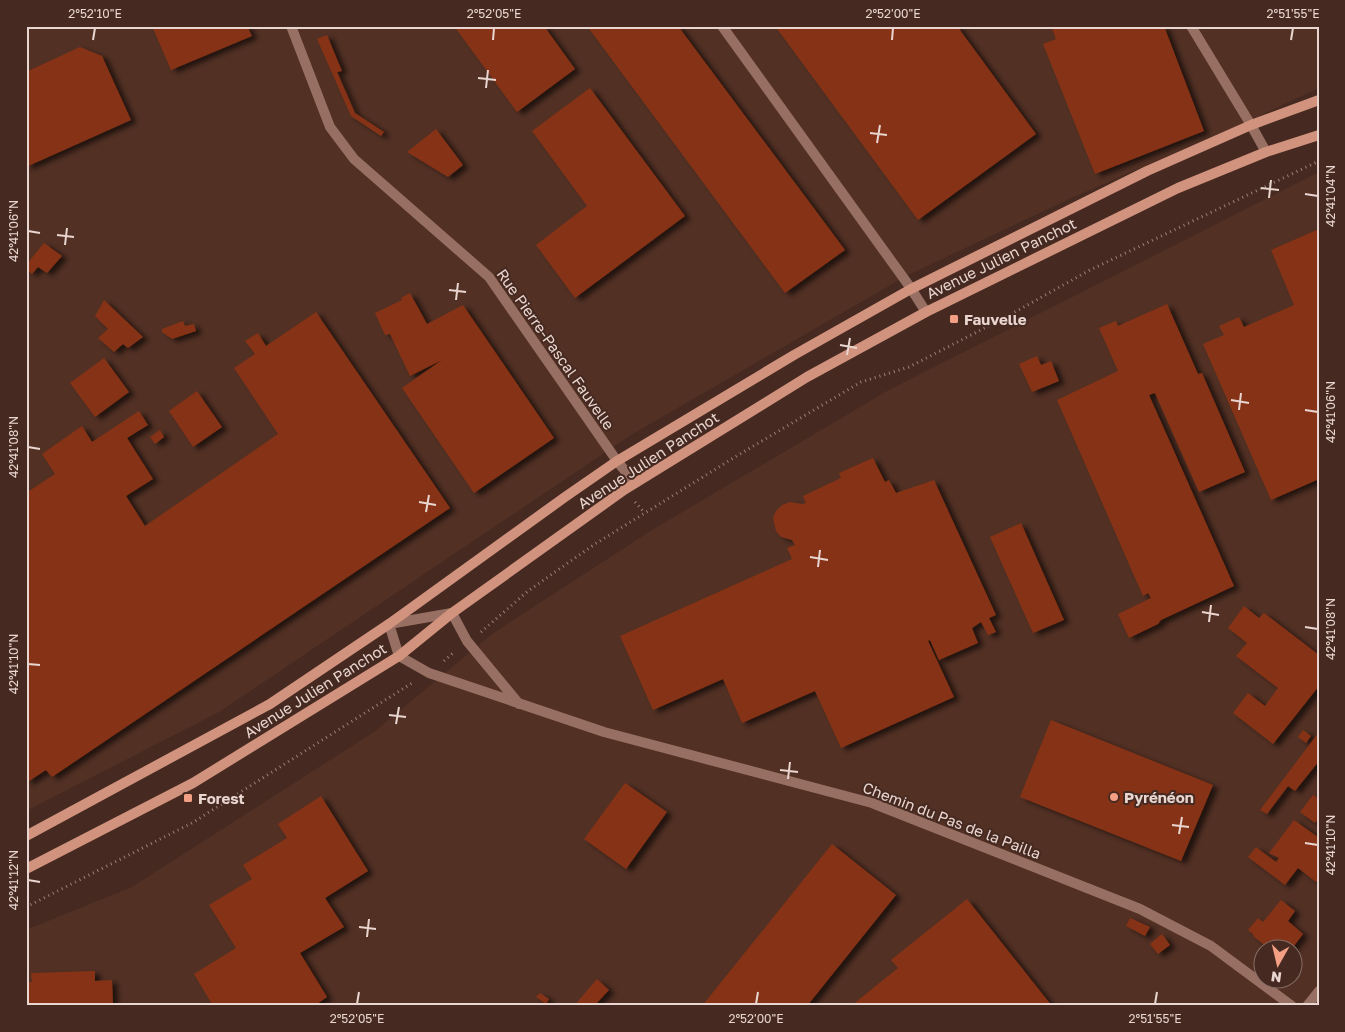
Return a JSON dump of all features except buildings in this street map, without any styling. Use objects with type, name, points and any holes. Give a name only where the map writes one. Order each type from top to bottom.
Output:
[{"type":"main road","name":"Avenue Julien Panchot","points":[[26,836],[270,704],[389,624],[617,461],[794,355],[911,289],[1147,171],[1251,125],[1319,100]]},
{"type":"main road","name":"Avenue Julien Panchot","points":[[26,869],[193,783],[399,656],[452,613],[635,483],[807,377],[926,312],[1178,188],[1266,152],[1319,136]]},
{"type":"street","name":"Rue Pierre-Pascal Fauvelle","points":[[291,26],[330,127],[354,159],[489,277],[617,461],[635,483]]},
{"type":"street","points":[[722,26],[926,312]]},
{"type":"street","points":[[1190,26],[1266,152]]},
{"type":"street","points":[[399,656],[389,624],[452,613],[467,640],[519,704]]},
{"type":"street","name":"Chemin du Pas de la Pailla","points":[[399,656],[429,673],[604,732],[872,803],[1140,909],[1211,946],[1292,1006]]},
{"type":"street","points":[[1307,1006],[1319,991]]},
{"type":"path","points":[[26,908],[192,823],[429,673],[528,591],[595,544],[861,382],[910,367],[1006,317],[1090,270],[1319,161]]},
{"type":"shaded area","points":[[26,26],[1319,26],[1319,88],[1067,200],[906,276],[631,435],[219,712],[26,811]]},
{"type":"shaded area","points":[[1319,172],[1319,1006],[26,1006],[26,930],[132,887],[374,732],[492,634],[652,530],[887,391]]},
{"type":"place","name":"Fauvelle","points":[[954,319]]},
{"type":"place","name":"Pyrénéon","points":[[1114,797]]},
{"type":"place","name":"Forest","points":[[188,798]]}]
